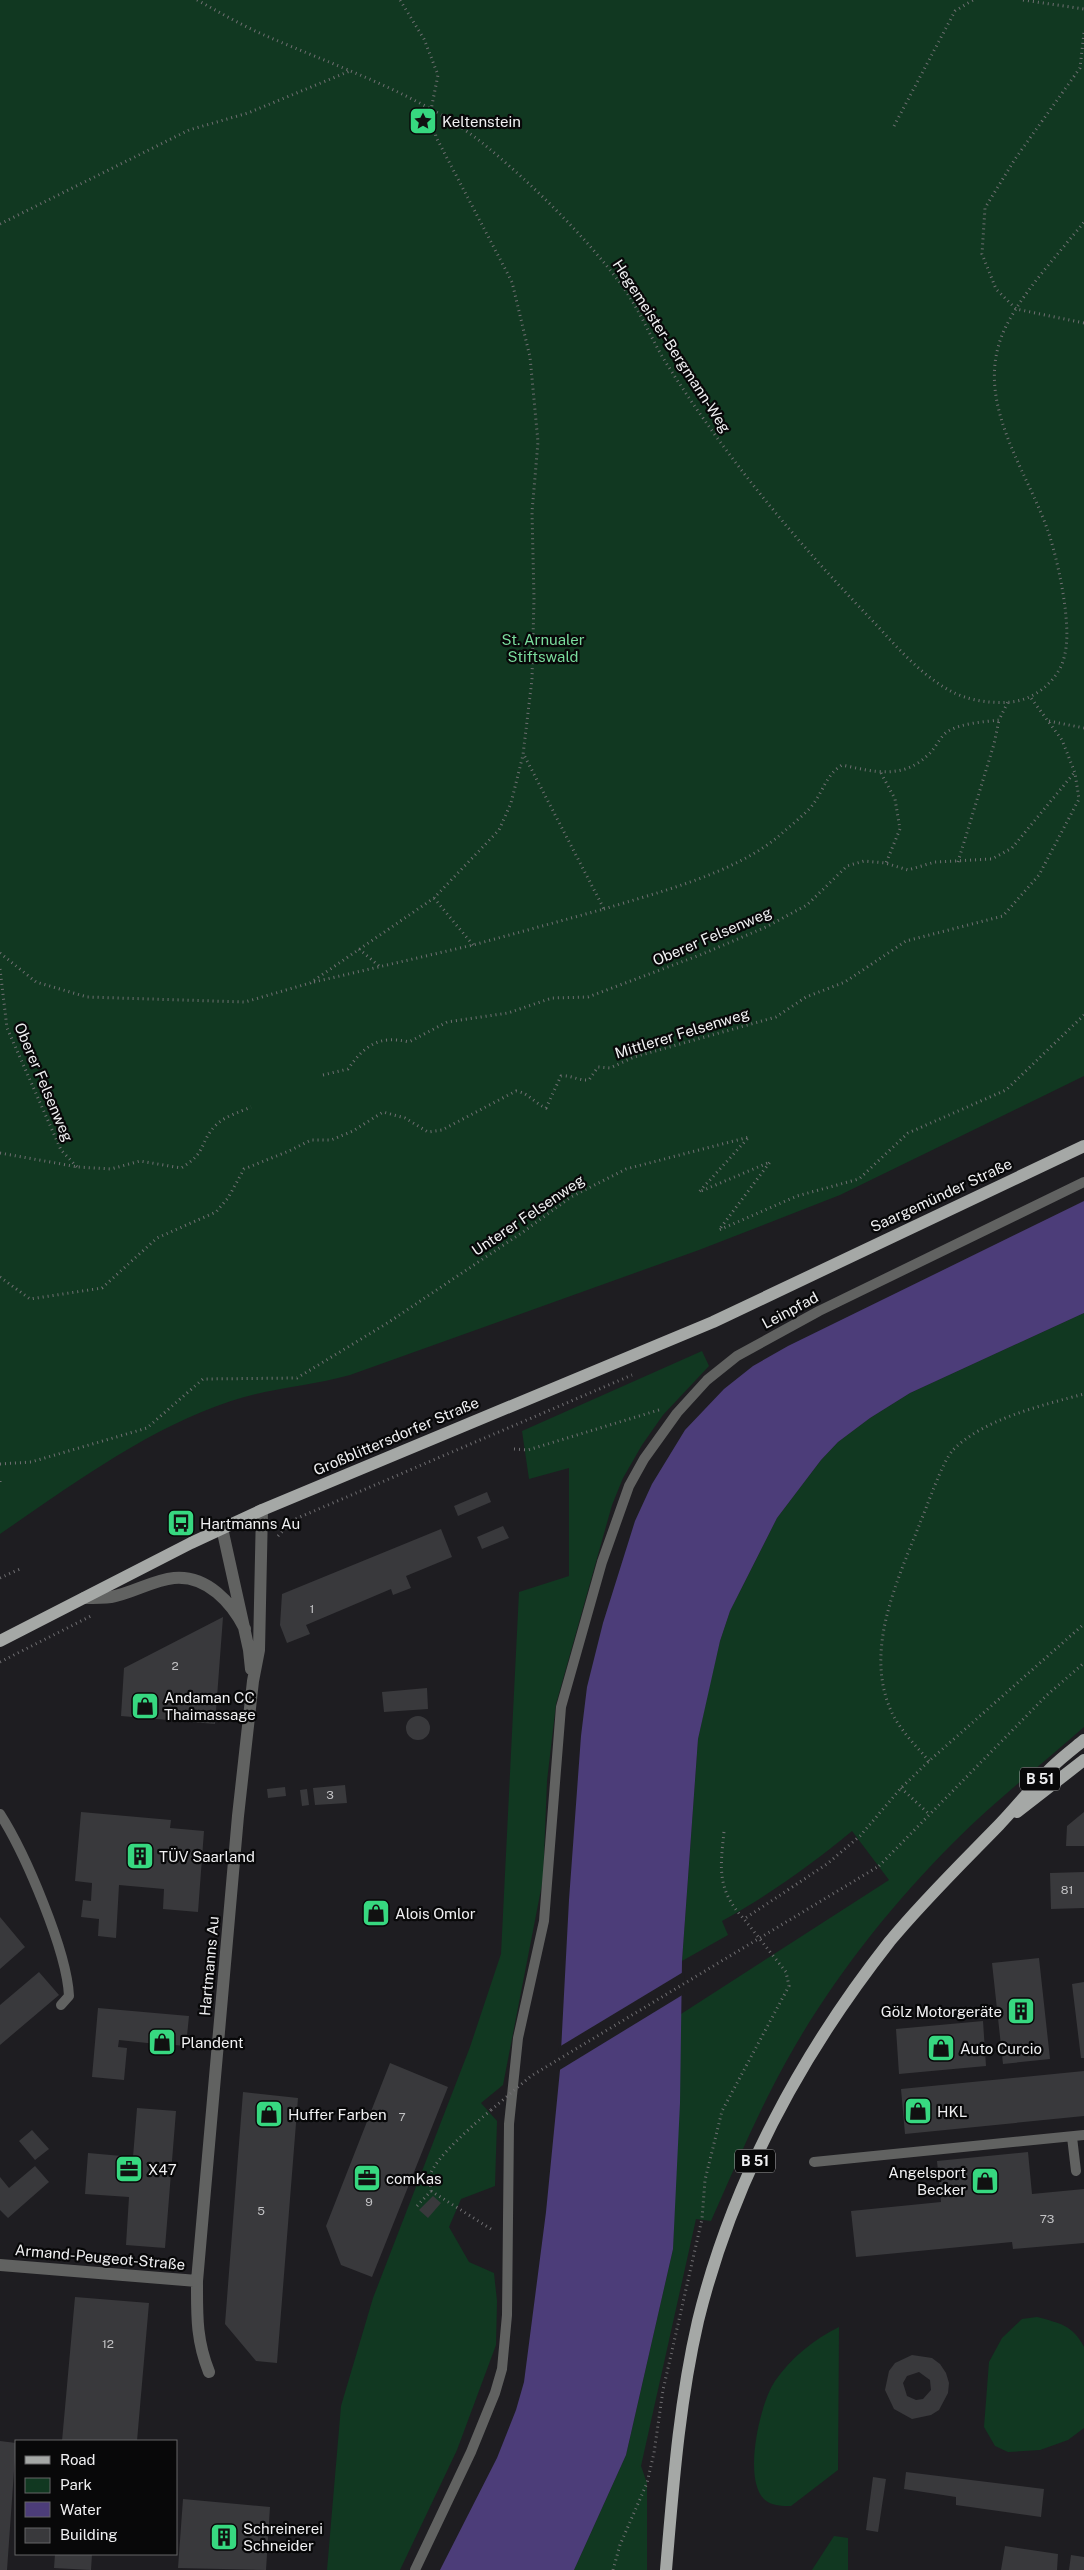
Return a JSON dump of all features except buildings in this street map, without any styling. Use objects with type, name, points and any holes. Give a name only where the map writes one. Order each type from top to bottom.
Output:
[{"type":"main road","name":"Saargemünder Straße","points":[[812,1276],[1084,1146]]},
{"type":"main road","name":"Großblittersdorfer Straße","points":[[0,1641],[222,1528],[262,1510],[456,1427],[713,1322],[812,1276]]},
{"type":"main road","name":"B 51","points":[[666,2570],[676,2453],[698,2322],[714,2265],[754,2163],[801,2069],[856,1986],[930,1894],[1052,1767],[1084,1740]]},
{"type":"main road","name":"B 51","points":[[1000,1823],[1036,1799],[1084,1760]]},
{"type":"street","name":"Hartmanns Au","points":[[209,2372],[202,2355],[196,2328],[197,2281],[226,1945],[253,1681],[260,1641],[262,1510]]},
{"type":"street","name":"Hartmanns Au","points":[[222,1528],[245,1629],[253,1681]]},
{"type":"street","name":"Hartmanns Au","points":[[84,1598],[110,1597],[174,1578],[193,1579],[210,1587],[230,1605],[245,1629]]},
{"type":"street","name":"Armand-Peugeot-Straße","points":[[0,2265],[197,2281]]},
{"type":"lane","name":"Leinpfad","points":[[416,2570],[471,2452],[495,2393],[505,2345],[509,2124],[518,2038],[545,1913],[561,1707],[602,1562],[619,1510],[633,1479],[660,1434],[688,1400],[720,1368],[754,1346],[1015,1214],[1084,1182]]},
{"type":"lane","points":[[0,1814],[30,1872],[57,1943],[69,1996],[61,2005]]},
{"type":"lane","points":[[814,2162],[1084,2135]]},
{"type":"lane","points":[[1072,2137],[1076,2171]]},
{"type":"path","name":"Hegemeister-Bergmann-Weg","points":[[198,0],[259,33],[350,71],[431,110],[484,145],[586,241],[623,286],[670,369],[743,472],[821,567],[908,659],[946,689],[970,700],[1008,702],[1031,698]]},
{"type":"path","points":[[310,983],[434,898],[499,830],[511,803],[523,755],[532,679],[534,598],[532,512],[538,442],[530,357],[512,282],[436,137],[431,110],[438,75],[424,39],[400,0]]},
{"type":"path","points":[[894,126],[956,11],[973,0]]},
{"type":"path","points":[[1023,0],[1084,9]]},
{"type":"path","points":[[1084,33],[1080,68],[1015,159],[985,208],[982,254],[996,289],[1016,309],[1084,323]]},
{"type":"path","points":[[0,224],[189,130],[248,113],[350,71]]},
{"type":"path","points":[[1031,698],[1047,685],[1062,665],[1068,632],[1064,596],[1049,535],[1005,430],[994,391],[995,363],[999,341],[1016,309],[1084,222]]},
{"type":"path","name":"Mittlerer Felsenweg","points":[[0,1277],[30,1299],[102,1288],[157,1238],[216,1212],[228,1198],[244,1169],[311,1140],[331,1140],[353,1130],[383,1112],[405,1118],[428,1132],[442,1130],[516,1091],[526,1093],[538,1105],[546,1108],[561,1076],[569,1075],[579,1081],[590,1080],[598,1067],[610,1068],[634,1057],[776,1016],[806,997],[845,982],[906,941],[1003,916],[1039,875],[1079,799],[1075,773],[1062,740],[1031,698]]},
{"type":"path","points":[[958,862],[992,752],[999,720],[1008,702]]},
{"type":"path","points":[[0,953],[36,982],[88,997],[245,1002],[310,983],[473,945],[604,909],[733,864],[778,837],[811,806],[824,788],[831,773],[842,765],[881,773],[904,769],[928,755],[947,732],[970,724],[999,720]]},
{"type":"path","points":[[1049,721],[1084,728]]},
{"type":"path","points":[[523,755],[604,909]]},
{"type":"path","points":[[881,773],[895,799],[900,829],[886,863]]},
{"type":"path","name":"Oberer Felsenweg","points":[[323,1075],[348,1069],[359,1053],[375,1042],[392,1038],[409,1042],[446,1022],[508,1013],[552,998],[588,997],[700,955],[766,927],[807,905],[847,866],[864,861],[886,863],[908,870],[935,862],[992,859],[1012,848],[1075,773]]},
{"type":"path","points":[[434,898],[473,945]]},
{"type":"path","points":[[359,949],[380,967]]},
{"type":"path","name":"Oberer Felsenweg","points":[[0,969],[7,1028],[61,1150],[78,1168]]},
{"type":"path","name":"Unterer Felsenweg","points":[[0,1464],[31,1462],[147,1428],[203,1379],[298,1378],[390,1322],[523,1232],[571,1197],[626,1169],[749,1137],[698,1192],[770,1162],[719,1230],[797,1196],[859,1179],[908,1132],[1006,1090],[1084,1015]]},
{"type":"path","name":"Oberer Felsenweg","points":[[0,1153],[78,1168],[111,1169],[140,1161],[181,1168],[195,1159],[216,1125],[252,1107]]},
{"type":"path","points":[[929,1761],[905,1734],[892,1713],[880,1671],[880,1649],[889,1611],[929,1502],[951,1452],[975,1431],[1053,1402],[1084,1394]]},
{"type":"path","points":[[514,1449],[528,1450],[688,1400]]},
{"type":"path","points":[[277,1538],[280,1531],[293,1520],[510,1428]]},
{"type":"path","points":[[0,1578],[20,1569]]},
{"type":"path","points":[[0,1662],[96,1613]]},
{"type":"path","points":[[744,1919],[827,1864],[860,1836],[901,1788],[929,1761],[1084,1624]]},
{"type":"path","points":[[417,2206],[431,2191],[430,2176],[438,2162],[462,2136],[531,2076],[879,1866],[1047,1695],[1084,1663]]},
{"type":"path","points":[[901,1788],[929,1814]]},
{"type":"path","points":[[613,2570],[620,2545],[647,2483],[654,2453],[664,2390],[702,2219],[705,2180],[712,2143],[722,2111],[789,1986],[786,1972],[727,1898],[722,1882],[724,1832]]},
{"type":"path","points":[[431,2191],[508,2240]]},
{"type":"green space","name":"St. Arnualer Stiftswald","points":[[0,0],[1084,0],[1084,1076],[840,1195],[699,1250],[350,1375],[246,1397],[200,1413],[140,1442],[111,1459],[0,1534]]},
{"type":"green space","points":[[1084,1313],[1084,1727],[986,1812],[930,1867],[863,1945],[804,2031],[766,2100],[711,2221],[696,2219],[641,2466],[647,2483],[647,2570],[574,2570],[626,2455],[673,2249],[681,2014],[889,1880],[852,1831],[789,1879],[722,1921],[728,1935],[682,1961],[698,1739],[720,1641],[730,1611],[777,1518],[821,1460],[838,1442],[870,1418],[910,1393]]},
{"type":"green space","points":[[702,1351],[709,1366],[663,1415],[642,1445],[623,1478],[612,1505],[556,1704],[547,1781],[543,1879],[503,2085],[481,2103],[497,2121],[495,2186],[461,2199],[449,2227],[469,2262],[494,2273],[497,2301],[496,2345],[457,2450],[400,2570],[327,2570],[341,2406],[373,2298],[470,2047],[501,1954],[519,1592],[569,1576],[569,1468],[529,1479],[522,1431]]},
{"type":"green space","points":[[1037,2317],[1059,2323],[1070,2329],[1084,2347],[1084,2428],[1068,2440],[1040,2450],[1008,2452],[995,2446],[984,2427],[989,2362],[1002,2338],[1022,2319]]},
{"type":"green space","points":[[839,2327],[838,2470],[791,2506],[771,2503],[765,2500],[758,2490],[754,2459],[759,2423],[769,2392],[775,2381],[796,2357],[812,2343]]},
{"type":"green space","points":[[834,2536],[848,2538],[848,2570],[812,2570]]},
{"type":"water","points":[[1084,1201],[1084,1313],[910,1393],[870,1418],[838,1442],[821,1460],[777,1518],[730,1611],[720,1641],[698,1739],[682,1961],[680,2103],[673,2249],[626,2455],[574,2570],[440,2570],[497,2458],[516,2410],[524,2382],[546,2212],[560,2070],[569,1900],[581,1736],[587,1687],[603,1623],[635,1521],[652,1484],[685,1430],[724,1389],[753,1366],[788,1346]]},
{"type":"pier","points":[[685,1971],[684,1994],[558,2071],[559,2047]]},
{"type":"place","name":"Keltenstein","points":[[423,121]]},
{"type":"place","name":"Hartmanns Au","points":[[181,1523]]},
{"type":"place","name":"Andaman CC Thaimassage","points":[[145,1706]]},
{"type":"place","name":"TÜV Saarland","points":[[140,1856]]},
{"type":"place","name":"Alois Omlor","points":[[376,1913]]},
{"type":"place","name":"Gölz Motorgeräte","points":[[1021,2011]]},
{"type":"place","name":"Plandent","points":[[162,2042]]},
{"type":"place","name":"Auto Curcio","points":[[941,2048]]},
{"type":"place","name":"HKL","points":[[918,2111]]},
{"type":"place","name":"Huffer Farben","points":[[269,2114]]},
{"type":"place","name":"X47","points":[[129,2169]]},
{"type":"place","name":"comKas","points":[[367,2178]]},
{"type":"place","name":"Angelsport Becker","points":[[985,2181]]},
{"type":"place","name":"Schreinerei Schneider","points":[[224,2537]]}]
